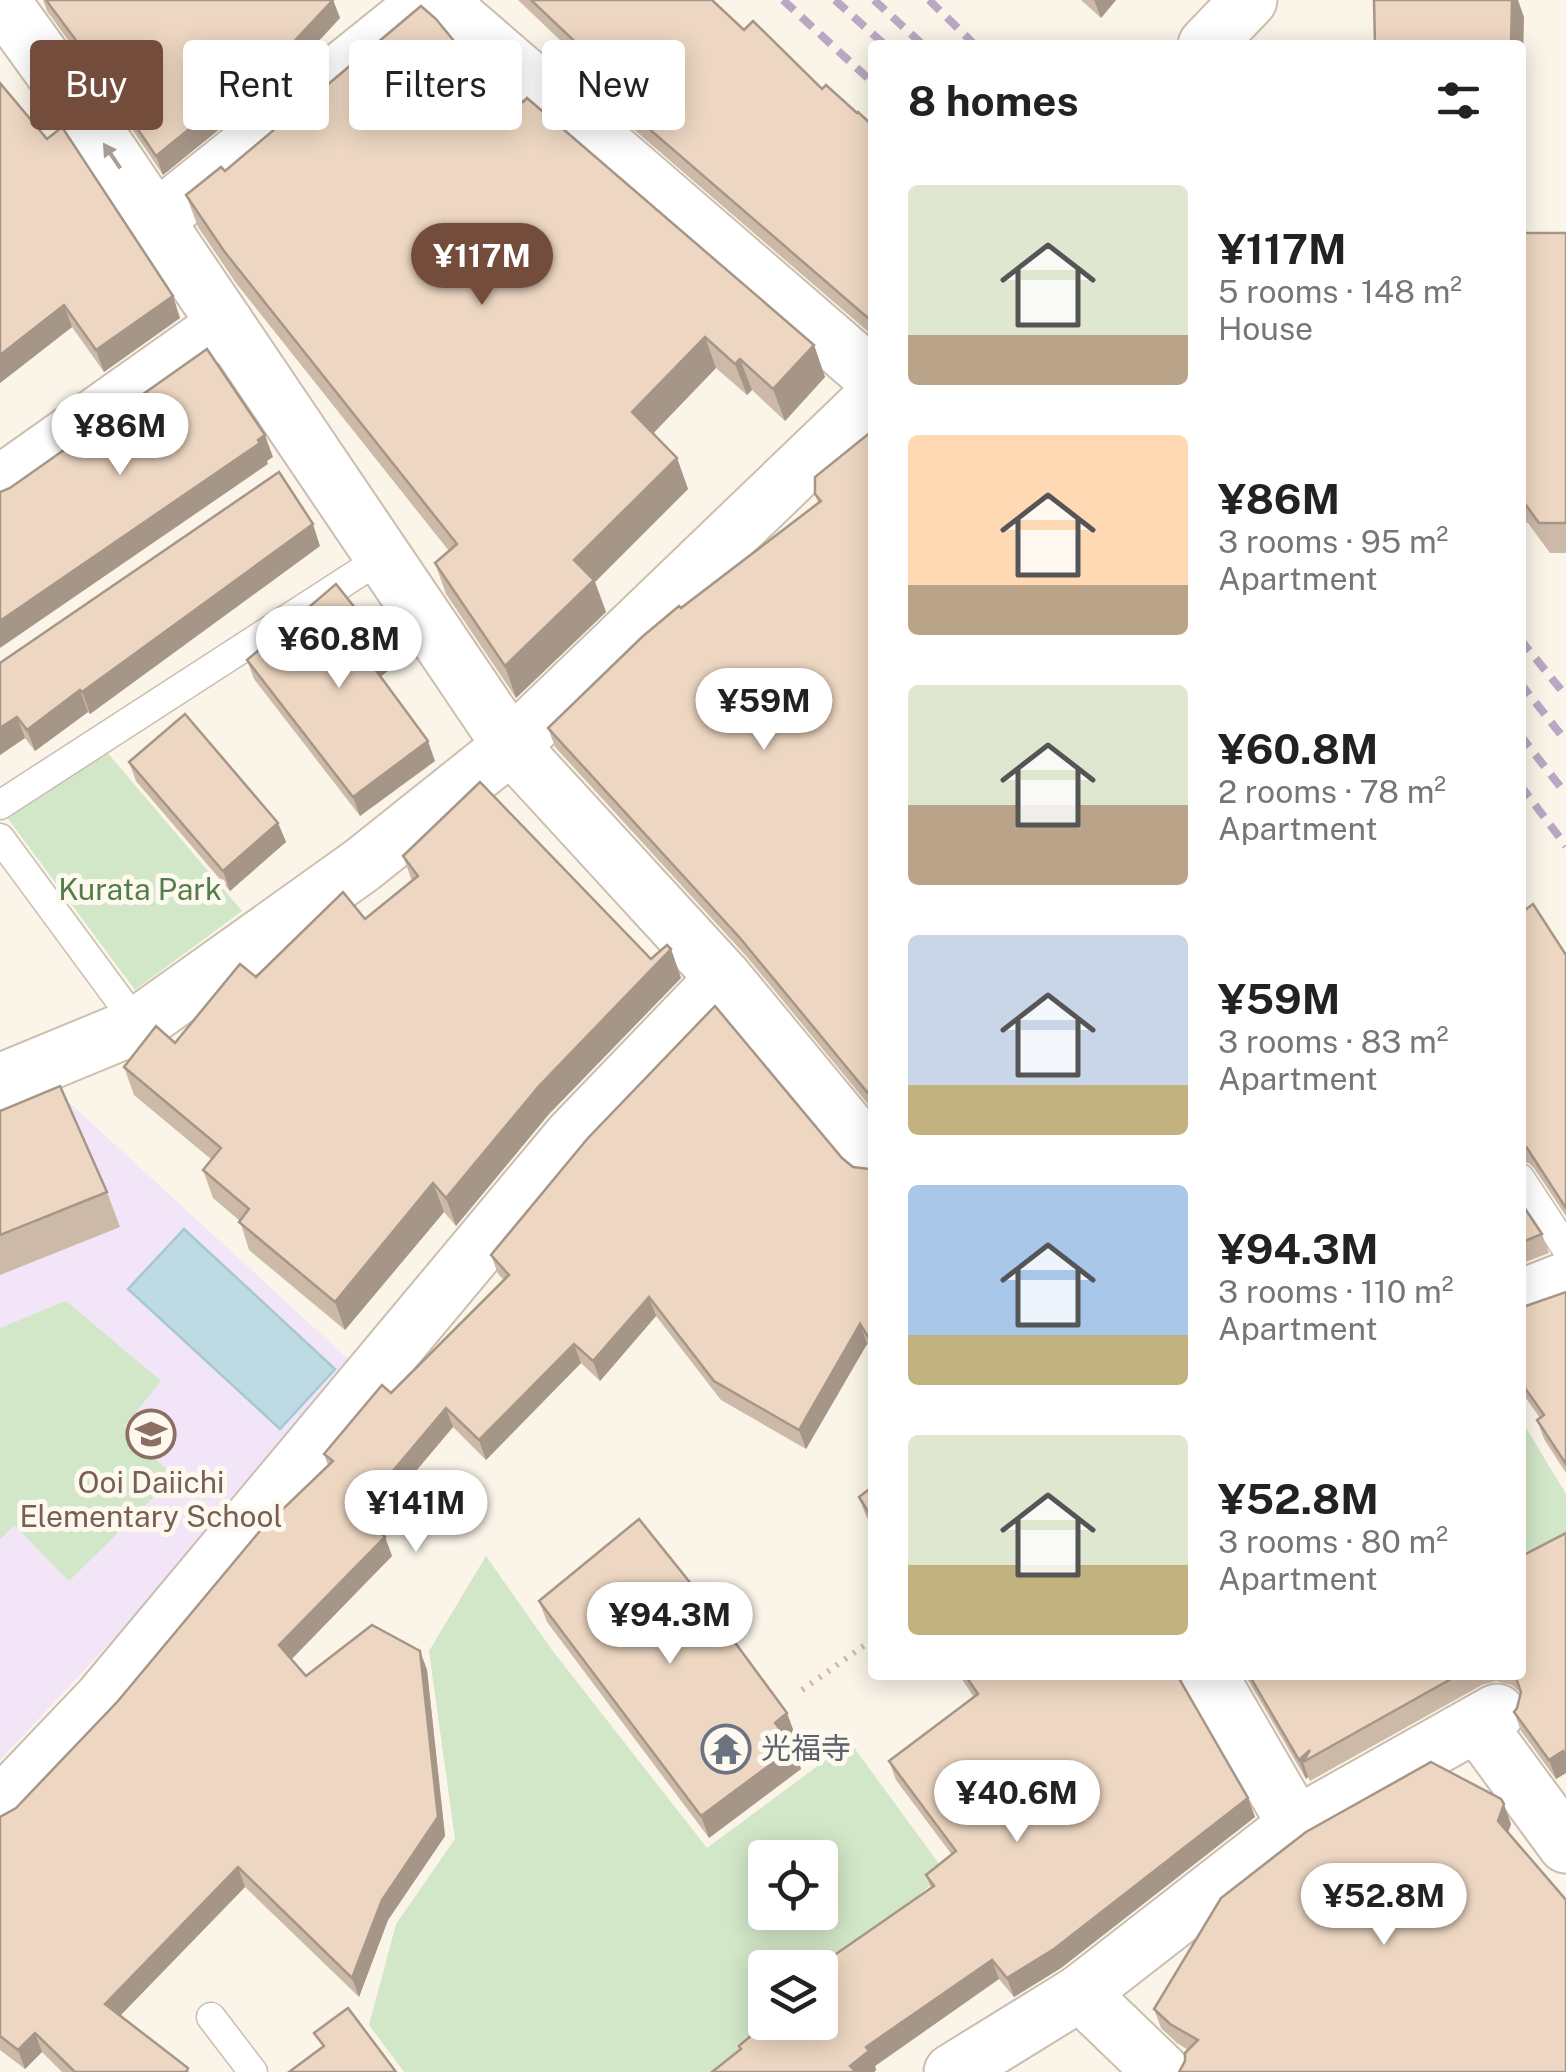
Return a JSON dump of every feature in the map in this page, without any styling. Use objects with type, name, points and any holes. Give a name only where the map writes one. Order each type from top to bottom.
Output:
[{"type":"street","points":[[156,220],[429,0]]},
{"type":"street","points":[[437,0],[868,373]]},
{"type":"street","points":[[1211,40],[1249,0]]},
{"type":"street","points":[[0,9],[14,18],[92,126],[226,324],[306,460],[383,556],[510,746],[724,978],[868,1145]]},
{"type":"street","points":[[0,484],[226,324]]},
{"type":"street","points":[[0,1082],[138,1025],[362,865],[510,746],[868,403]]},
{"type":"street","points":[[0,1806],[102,1699],[572,1136],[724,978]]},
{"type":"street","points":[[1526,1296],[1566,1280]]},
{"type":"street","points":[[1213,1680],[1296,1826]]},
{"type":"street","points":[[952,2072],[1080,1993],[1296,1826],[1487,1718],[1566,1846]]},
{"type":"street","points":[[1080,1993],[1162,2072]]},
{"type":"lane","points":[[0,805],[383,556]]},
{"type":"lane","points":[[0,838],[138,1025]]},
{"type":"lane","points":[[1526,1187],[1566,1248]]},
{"type":"lane","points":[[212,2017],[253,2072]]},
{"type":"path","points":[[802,1690],[868,1643]]},
{"type":"shaded area","name":"Ooi Daiichi Elementary School","points":[[60,1094],[358,1368],[245,1499],[0,1760],[0,1119]]},
{"type":"green space","name":"Kurata Park","points":[[105,750],[242,911],[135,990],[6,816]]},
{"type":"green space","points":[[66,1301],[161,1381],[124,1427],[174,1477],[69,1581],[14,1525],[0,1540],[0,1328]]},
{"type":"green space","points":[[1526,1428],[1566,1494],[1566,1548],[1526,1567]]},
{"type":"green space","points":[[486,1556],[552,1650],[707,1848],[850,1742],[945,1872],[838,1966],[838,1950],[748,1950],[748,2040],[754,2040],[717,2072],[404,2072],[369,2025],[396,1924],[455,1839],[429,1651]]},
{"type":"water","points":[[184,1229],[335,1369],[280,1429],[128,1289]]},
{"type":"building","points":[[46,0],[333,0],[295,40],[183,40],[183,130],[188,130],[156,156],[138,130],[163,130],[163,40],[76,40]]},
{"type":"building","points":[[531,0],[712,0],[744,30],[753,21],[822,89],[826,85],[868,121],[868,318],[650,130],[685,130],[685,40],[573,40]]},
{"type":"building","points":[[1374,0],[1512,0],[1511,40],[1375,40]]},
{"type":"building","points":[[421,6],[453,40],[381,40]]},
{"type":"building","points":[[349,67],[349,130],[522,130],[522,101],[527,98],[542,111],[542,130],[564,130],[814,345],[773,389],[740,359],[735,364],[705,337],[632,412],[677,458],[574,560],[594,580],[505,666],[435,563],[457,544],[224,251],[186,195],[221,167],[225,171],[274,130],[329,130],[329,83]]},
{"type":"building","points":[[0,83],[30,119],[30,130],[39,130],[47,139],[64,130],[173,296],[96,350],[64,305],[0,355]]},
{"type":"building","points":[[1526,233],[1566,233],[1566,523],[1539,523],[1526,505]]},
{"type":"building","points":[[207,349],[265,435],[258,440],[260,443],[0,621],[0,492]]},
{"type":"building","points":[[868,434],[868,1093],[740,938],[548,728],[679,606],[821,501],[815,494],[815,477]]},
{"type":"building","points":[[279,472],[313,524],[27,730],[17,717],[0,728],[0,663]]},
{"type":"building","points":[[336,584],[386,647],[369,661],[428,741],[353,797],[247,660]]},
{"type":"building","points":[[185,714],[278,823],[223,871],[129,762]]},
{"type":"building","points":[[480,782],[651,959],[667,945],[671,949],[539,1086],[446,1198],[433,1183],[335,1302],[239,1222],[249,1209],[203,1170],[221,1148],[124,1067],[156,1026],[175,1043],[240,964],[256,977],[343,892],[365,919],[418,876],[403,856]]},
{"type":"building","points":[[1533,904],[1566,955],[1566,1208],[1527,1148],[1526,909]]},
{"type":"building","points":[[715,1006],[842,1158],[853,1167],[868,1169],[868,1337],[860,1324],[799,1430],[714,1381],[649,1297],[593,1361],[574,1344],[479,1440],[446,1408],[360,1510],[385,1537],[279,1645],[306,1676],[372,1625],[420,1651],[438,1817],[382,1900],[352,1978],[238,1867],[105,2004],[188,2068],[186,2072],[75,2072],[35,2033],[18,2050],[0,2036],[0,1817],[16,1808],[118,1701],[259,1532],[333,1461],[324,1454],[382,1385],[391,1393],[509,1275],[491,1255],[588,1138]]},
{"type":"building","points":[[60,1086],[107,1192],[0,1235],[0,1111]]},
{"type":"building","points":[[1526,1210],[1542,1234],[1526,1241]]},
{"type":"building","points":[[1566,1292],[1566,1464],[1537,1420],[1544,1415],[1526,1390],[1526,1306]]},
{"type":"building","points":[[868,1490],[868,1512],[859,1497]]},
{"type":"building","points":[[639,1519],[700,1595],[695,1605],[703,1599],[787,1713],[775,1723],[794,1747],[701,1816],[539,1601]]},
{"type":"building","points":[[1566,1533],[1566,1756],[1563,1751],[1549,1760],[1514,1712],[1521,1692],[1517,1680],[1526,1680],[1526,1554]]},
{"type":"building","points":[[968,1680],[1180,1680],[1248,1798],[1054,1949],[1007,1978],[992,1960],[866,2047],[869,2051],[850,2066],[856,2072],[712,2072],[741,2049],[739,2046],[748,2038],[838,2040],[838,1953],[934,1886],[926,1875],[956,1851],[889,1761],[978,1694]]},
{"type":"building","points":[[1252,1680],[1449,1680],[1303,1762],[1310,1750],[1299,1760]]},
{"type":"building","points":[[1431,1762],[1501,1799],[1504,1804],[1498,1821],[1566,1900],[1566,2072],[1179,2072],[1185,2053],[1198,2040],[1170,2024],[1154,2009],[1221,1898],[1306,1832]]},
{"type":"building","points":[[348,2008],[396,2072],[289,2072],[324,2046],[314,2033]]},
{"type":"railway","points":[[783,0],[868,78]]},
{"type":"railway","points":[[835,0],[879,40]]},
{"type":"railway","points":[[874,0],[918,40]]},
{"type":"railway","points":[[929,0],[970,40]]},
{"type":"railway","points":[[1526,646],[1566,696]]},
{"type":"railway","points":[[1526,691],[1566,741]]},
{"type":"railway","points":[[1526,743],[1566,794]]},
{"type":"railway","points":[[1526,793],[1566,846]]},
{"type":"place","name":"Ooi Daiichi Elementary School","points":[[151,1434]]},
{"type":"place","name":"光福寺","points":[[726,1749]]}]
